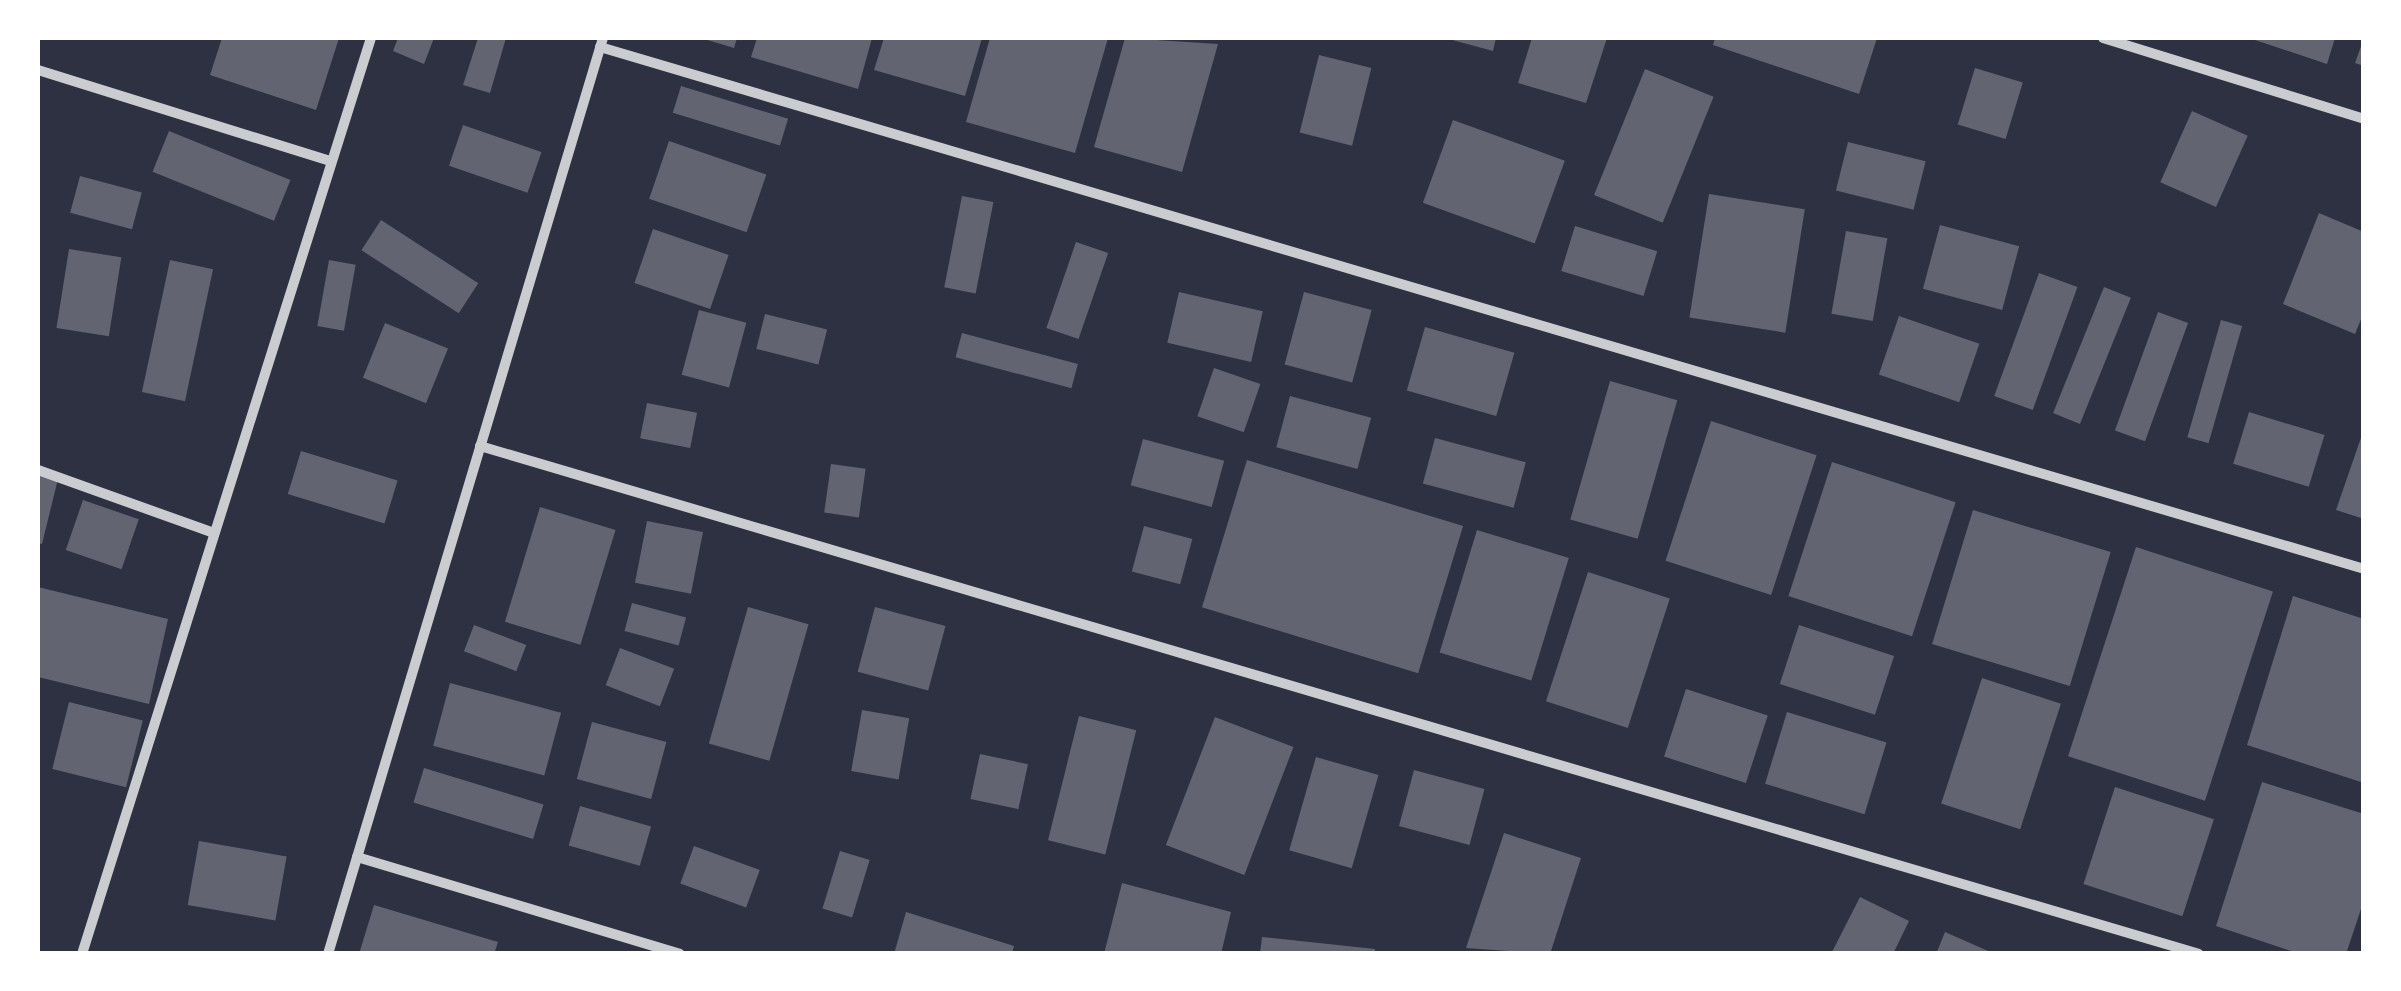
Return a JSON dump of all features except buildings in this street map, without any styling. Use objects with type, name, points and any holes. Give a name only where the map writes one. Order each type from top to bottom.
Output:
[{"type":"street","points":[[82,954],[371,38]]},
{"type":"street","points":[[2103,38],[2364,119]]},
{"type":"street","points":[[328,954],[602,42],[2364,569]]},
{"type":"street","points":[[38,70],[332,161]]},
{"type":"street","points":[[480,446],[2199,954]]},
{"type":"street","points":[[38,470],[214,534]]},
{"type":"street","points":[[357,857],[680,954]]}]
